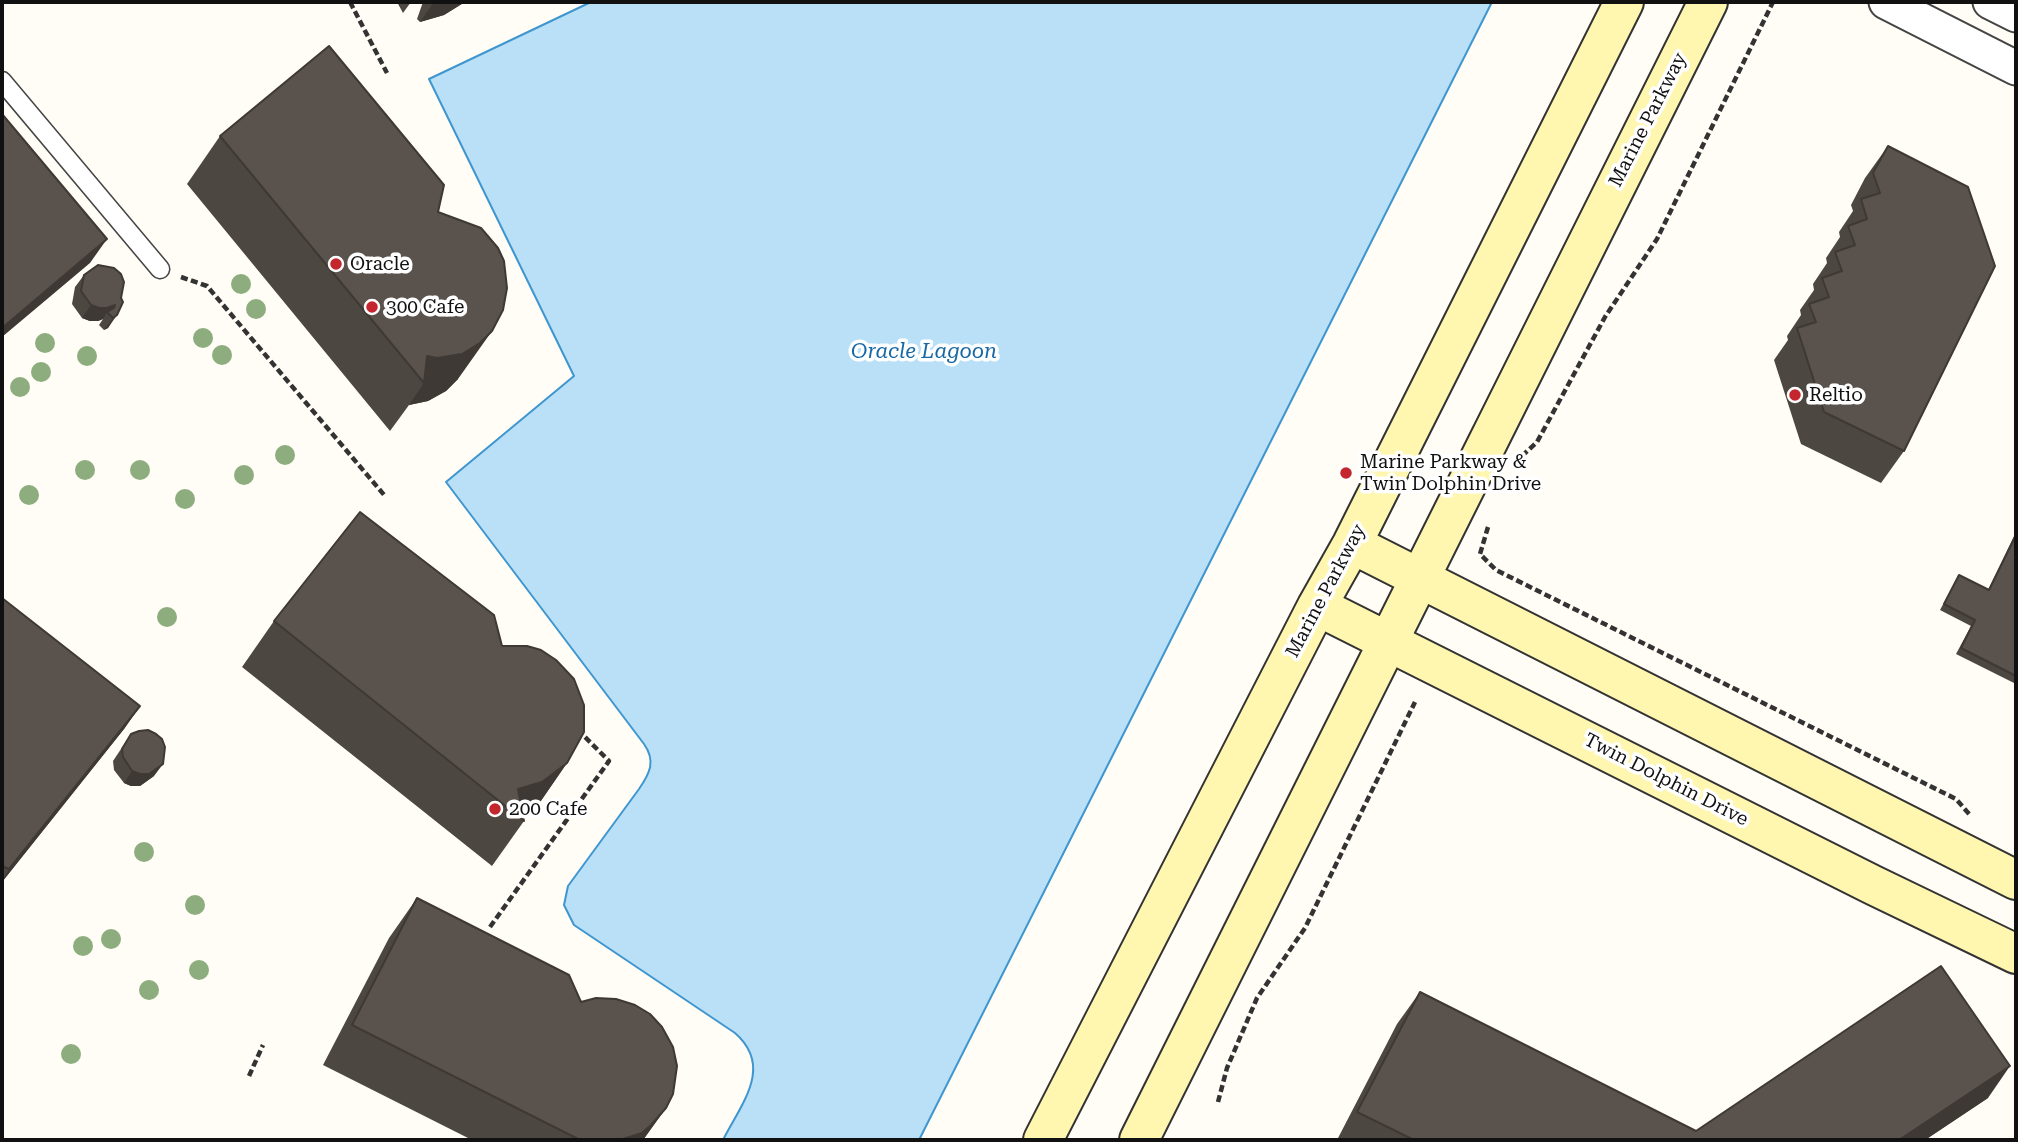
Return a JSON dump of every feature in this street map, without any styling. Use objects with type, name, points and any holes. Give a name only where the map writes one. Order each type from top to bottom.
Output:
[{"type":"main road","name":"Marine Parkway","points":[[1043,1140],[1317,606],[1352,544],[1624,2]]},
{"type":"main road","name":"Marine Parkway","points":[[1139,1140],[1708,2]]},
{"type":"main road","points":[[1352,544],[2016,880]]},
{"type":"main road","name":"Twin Dolphin Drive","points":[[1317,606],[2016,954]]},
{"type":"street","points":[[1886,2],[2016,68]]},
{"type":"street","points":[[1990,2],[2016,15]]},
{"type":"lane","points":[[2,81],[160,269]]},
{"type":"path","points":[[350,2],[387,73]]},
{"type":"path","points":[[1521,458],[1537,442],[1605,317],[1657,239],[1773,2]]},
{"type":"path","points":[[160,269],[207,286],[385,496]]},
{"type":"path","points":[[1490,521],[1480,554],[1496,570],[1956,799],[1969,814]]},
{"type":"path","points":[[1218,1102],[1227,1068],[1256,998],[1305,928],[1415,702]]},
{"type":"path","points":[[490,927],[610,761],[572,724]]},
{"type":"path","points":[[248,1076],[263,1045]]},
{"type":"water","name":"Oracle Lagoon","points":[[591,2],[1492,2],[919,1140],[723,1140],[750,1086],[752,1059],[746,1046],[735,1033],[574,925],[564,905],[568,886],[639,789],[646,778],[651,761],[644,744],[446,482],[574,376],[429,79]]},
{"type":"building","points":[[329,46],[444,185],[438,212],[481,228],[498,248],[504,261],[507,288],[503,310],[492,331],[480,343],[462,354],[437,358],[427,356],[424,383],[220,136]]},
{"type":"building","points":[[2,114],[107,239],[2,328]]},
{"type":"building","points":[[1888,146],[1968,187],[1995,266],[1904,451],[1824,412],[1797,328],[1816,322],[1809,304],[1829,297],[1822,278],[1842,271],[1835,252],[1855,245],[1848,226],[1867,219],[1861,199],[1880,193],[1873,173]]},
{"type":"building","points":[[98,265],[114,268],[121,274],[124,282],[121,298],[123,302],[113,318],[107,312],[115,305],[99,308],[91,305],[81,291],[84,275]]},
{"type":"building","points":[[360,512],[494,615],[502,646],[527,646],[541,650],[556,660],[574,679],[584,705],[584,732],[567,763],[542,782],[518,789],[524,821],[274,621]]},
{"type":"building","points":[[2016,535],[2016,676],[1961,648],[1975,620],[1944,604],[1959,575],[1989,590]]},
{"type":"building","points":[[2,598],[140,706],[9,869],[2,866]]},
{"type":"building","points":[[148,730],[162,739],[165,747],[163,764],[149,774],[140,774],[132,771],[123,757],[122,749],[131,734]]},
{"type":"building","points":[[417,898],[569,975],[581,1002],[596,998],[616,999],[635,1005],[650,1014],[662,1027],[673,1047],[677,1066],[673,1094],[666,1108],[651,1125],[642,1133],[624,1140],[580,1140],[352,1025]]},
{"type":"building","points":[[1941,966],[2010,1066],[1899,1140],[1414,1140],[1357,1112],[1420,992],[1696,1131]]},
{"type":"place","name":"Oracle","points":[[336,264]]},
{"type":"place","name":"300 Cafe","points":[[372,307]]},
{"type":"place","name":"Reltio","points":[[1795,395]]},
{"type":"place","name":"Marine Parkway & Twin Dolphin Drive","points":[[1346,473]]},
{"type":"place","name":"200 Cafe","points":[[495,809]]}]
